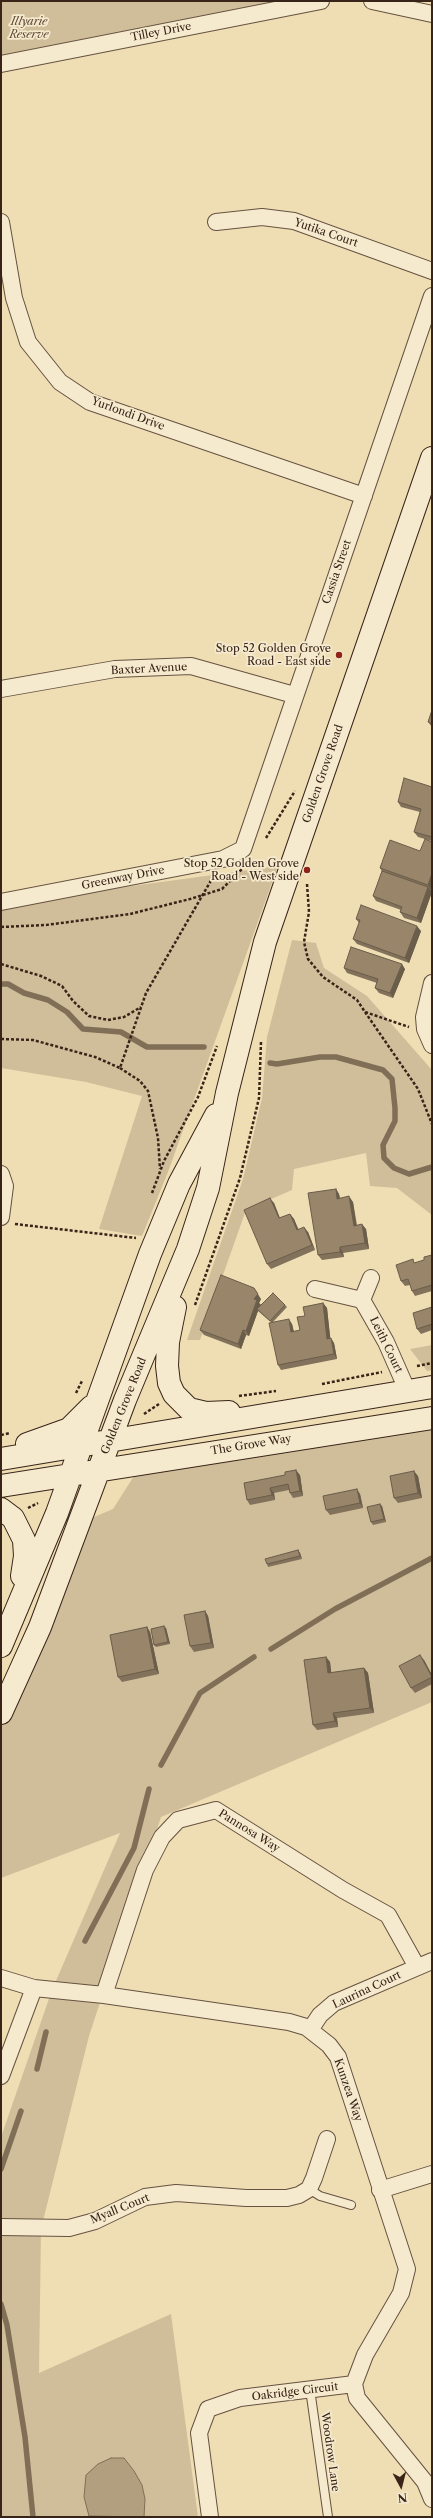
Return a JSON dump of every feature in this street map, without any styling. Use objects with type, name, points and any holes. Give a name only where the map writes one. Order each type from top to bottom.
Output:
[{"type":"main road","name":"Golden Grove Road","points":[[1,1713],[40,1627],[109,1442],[188,1249],[208,1188],[227,1093],[265,942],[428,479],[432,458]]},
{"type":"main road","name":"Golden Grove Road","points":[[1,1646],[70,1474],[150,1254],[180,1184],[227,1093]]},
{"type":"main road","points":[[188,1249],[168,1342],[167,1361],[169,1383],[183,1405],[206,1413],[348,1402]]},
{"type":"main road","points":[[1,1459],[432,1387]]},
{"type":"main road","points":[[1,1451],[69,1429],[96,1400]]},
{"type":"main road","name":"The Grove Way","points":[[1,1486],[100,1469],[432,1418]]},
{"type":"main road","points":[[1,1509],[15,1522],[25,1547],[18,1603]]},
{"type":"street","name":"Tilley Drive","points":[[1,64],[321,1]]},
{"type":"street","points":[[372,1],[432,14]]},
{"type":"street","name":"Yutika Court","points":[[216,222],[262,217],[294,221],[432,271]]},
{"type":"street","name":"Yurlondi Drive","points":[[1,222],[14,298],[28,342],[60,382],[90,402],[364,496]]},
{"type":"street","name":"Cassia Street","points":[[243,849],[294,695],[432,296]]},
{"type":"street","name":"Baxter Avenue","points":[[1,689],[115,669],[191,666],[294,695]]},
{"type":"street","name":"Greenway Drive","points":[[1,902],[223,859],[243,849]]},
{"type":"street","points":[[432,983],[425,1006],[425,1029],[432,1045]]},
{"type":"street","points":[[1,1174],[5,1186],[5,1220]]},
{"type":"street","points":[[316,1289],[362,1300],[371,1278]]},
{"type":"street","name":"Leith Court","points":[[362,1300],[386,1342],[408,1392]]},
{"type":"street","name":"Pannosa Way","points":[[104,1995],[145,1870],[162,1837],[178,1820],[216,1810],[343,1890],[388,1915],[425,1964]]},
{"type":"street","name":"Laurina Court","points":[[310,2030],[320,2015],[334,2003],[425,1964]]},
{"type":"street","name":"Kunzea Way","points":[[1,1978],[34,1988],[104,1995],[289,2022],[310,2030],[329,2045],[338,2057],[380,2190],[407,2269],[401,2293],[365,2355],[354,2384]]},
{"type":"street","points":[[1,2076],[34,1988]]},
{"type":"street","points":[[309,2189],[327,2139]]},
{"type":"street","points":[[380,2190],[432,2174]]},
{"type":"street","name":"Myall Court","points":[[1,2227],[69,2228],[95,2221],[145,2197],[176,2193],[246,2198],[287,2198],[300,2195],[309,2189]]},
{"type":"street","name":"Oakridge Circuit","points":[[210,2517],[199,2433],[208,2409],[240,2398],[354,2384],[357,2398],[425,2482],[432,2499]]},
{"type":"lane","points":[[309,2189],[320,2196],[351,2205]]},
{"type":"lane","name":"Woodrow Lane","points":[[310,2389],[328,2517]]},
{"type":"path","points":[[120,1068],[146,993],[205,895],[223,859]]},
{"type":"path","points":[[302,888],[305,882],[309,912],[304,942],[308,959],[323,977],[357,1000],[418,1089],[432,1124]]},
{"type":"path","points":[[1,964],[41,976],[62,986],[73,1002],[88,1016],[108,1020],[124,1017],[141,1007]]},
{"type":"path","points":[[365,1012],[406,1027],[425,1029]]},
{"type":"path","points":[[195,1307],[240,1178],[258,1098],[262,1036]]},
{"type":"path","points":[[1,1039],[33,1040],[95,1056],[120,1068],[140,1081],[148,1091],[158,1138],[160,1170]]},
{"type":"path","points":[[151,1196],[164,1161]]},
{"type":"path","points":[[5,1220],[136,1238]]},
{"type":"path","points":[[134,1246],[138,1232]]},
{"type":"path","points":[[417,1366],[432,1363]]},
{"type":"path","points":[[314,1385],[384,1372]]},
{"type":"path","points":[[75,1396],[85,1374]]},
{"type":"path","points":[[232,1397],[284,1390]]},
{"type":"path","points":[[144,1414],[166,1400]]},
{"type":"path","points":[[1,1435],[16,1432]]},
{"type":"green space","name":"Illyarie Reserve","points":[[1,1],[321,1],[1,62]]},
{"type":"green space","points":[[278,866],[168,1172],[142,1236],[99,1229],[142,1096],[86,1082],[1,1068],[1,904]]},
{"type":"green space","points":[[292,940],[316,943],[324,968],[367,996],[432,1070],[432,1215],[397,1188],[370,1186],[366,1153],[294,1169],[292,1190],[246,1210],[200,1340],[187,1340],[243,1179],[262,1098],[267,1037]]},
{"type":"green space","points":[[432,1345],[432,1370],[427,1371],[410,1349]]},
{"type":"green space","points":[[432,1418],[432,1702],[161,1817],[89,2036],[41,2229],[39,2373],[171,2314],[198,2517],[1,2517],[1,2137],[52,1990],[120,1833],[1,1878],[1,1690],[80,1523],[113,1509],[141,1465]]},
{"type":"shaded area","points":[[111,2458],[124,2458],[142,2485],[145,2499],[144,2517],[89,2516],[84,2497],[86,2475],[98,2464]]},
{"type":"building","points":[[432,710],[432,723],[428,722]]},
{"type":"building","points":[[404,778],[432,787],[432,837],[414,832],[421,809],[398,802]]},
{"type":"building","points":[[425,839],[432,842],[432,873],[428,885],[380,868],[390,840],[420,851]]},
{"type":"building","points":[[382,871],[428,887],[417,918],[400,912],[402,907],[373,896]]},
{"type":"building","points":[[361,905],[417,926],[405,958],[353,939],[360,920],[356,919]]},
{"type":"building","points":[[351,947],[402,964],[390,993],[375,988],[378,979],[344,968]]},
{"type":"building","points":[[336,1189],[337,1199],[349,1196],[354,1226],[362,1224],[365,1243],[340,1247],[340,1252],[318,1255],[308,1193]]},
{"type":"building","points":[[270,1198],[279,1218],[290,1214],[297,1230],[304,1227],[312,1245],[267,1264],[244,1210]]},
{"type":"building","points":[[432,1255],[432,1285],[412,1291],[408,1279],[401,1281],[396,1265],[413,1259],[414,1263],[424,1260],[424,1257]]},
{"type":"building","points":[[221,1275],[254,1288],[258,1294],[254,1299],[257,1300],[246,1331],[243,1330],[238,1344],[200,1330]]},
{"type":"building","points":[[273,1293],[285,1305],[270,1321],[257,1309]]},
{"type":"building","points":[[323,1303],[327,1339],[331,1338],[334,1354],[278,1365],[269,1323],[289,1319],[291,1332],[300,1330],[297,1317],[305,1316],[303,1307]]},
{"type":"building","points":[[432,1307],[432,1324],[417,1329],[413,1313]]},
{"type":"building","points":[[296,1470],[300,1491],[290,1493],[288,1484],[270,1488],[272,1495],[247,1500],[244,1483],[285,1475],[285,1472]]},
{"type":"building","points":[[414,1471],[418,1493],[394,1498],[390,1476]]},
{"type":"building","points":[[357,1489],[360,1503],[326,1510],[323,1496]]},
{"type":"building","points":[[380,1504],[384,1519],[371,1522],[367,1507]]},
{"type":"building","points":[[298,1550],[300,1556],[267,1564],[265,1559]]},
{"type":"building","points":[[205,1611],[211,1643],[190,1646],[184,1615]]},
{"type":"building","points":[[164,1626],[168,1642],[154,1645],[151,1629]]},
{"type":"building","points":[[147,1627],[155,1669],[118,1677],[110,1635]]},
{"type":"building","points":[[420,1655],[432,1677],[411,1688],[399,1666]]},
{"type":"building","points":[[326,1657],[328,1673],[364,1668],[370,1708],[333,1713],[335,1721],[313,1725],[304,1660]]},
{"type":"waterway","points":[[1,984],[8,984],[24,993],[48,1000],[67,1012],[83,1029],[121,1032],[147,1047],[204,1047]]},
{"type":"waterway","points":[[270,1063],[277,1064],[320,1057],[336,1057],[383,1070],[392,1079],[395,1108],[395,1121],[383,1145],[384,1158],[394,1168],[409,1174],[432,1167]]},
{"type":"waterway","points":[[271,1649],[335,1609],[432,1558]]},
{"type":"waterway","points":[[161,1765],[200,1693],[254,1657]]},
{"type":"waterway","points":[[85,1941],[134,1848],[149,1789]]},
{"type":"waterway","points":[[37,2069],[46,2032]]},
{"type":"waterway","points":[[1,2169],[21,2111]]},
{"type":"waterway","points":[[1,2304],[7,2325],[25,2437],[33,2517]]},
{"type":"place","name":"Stop 52 Golden Grove Road - East side","points":[[339,655]]},
{"type":"place","name":"Stop 52 Golden Grove Road - West side","points":[[307,870]]}]
